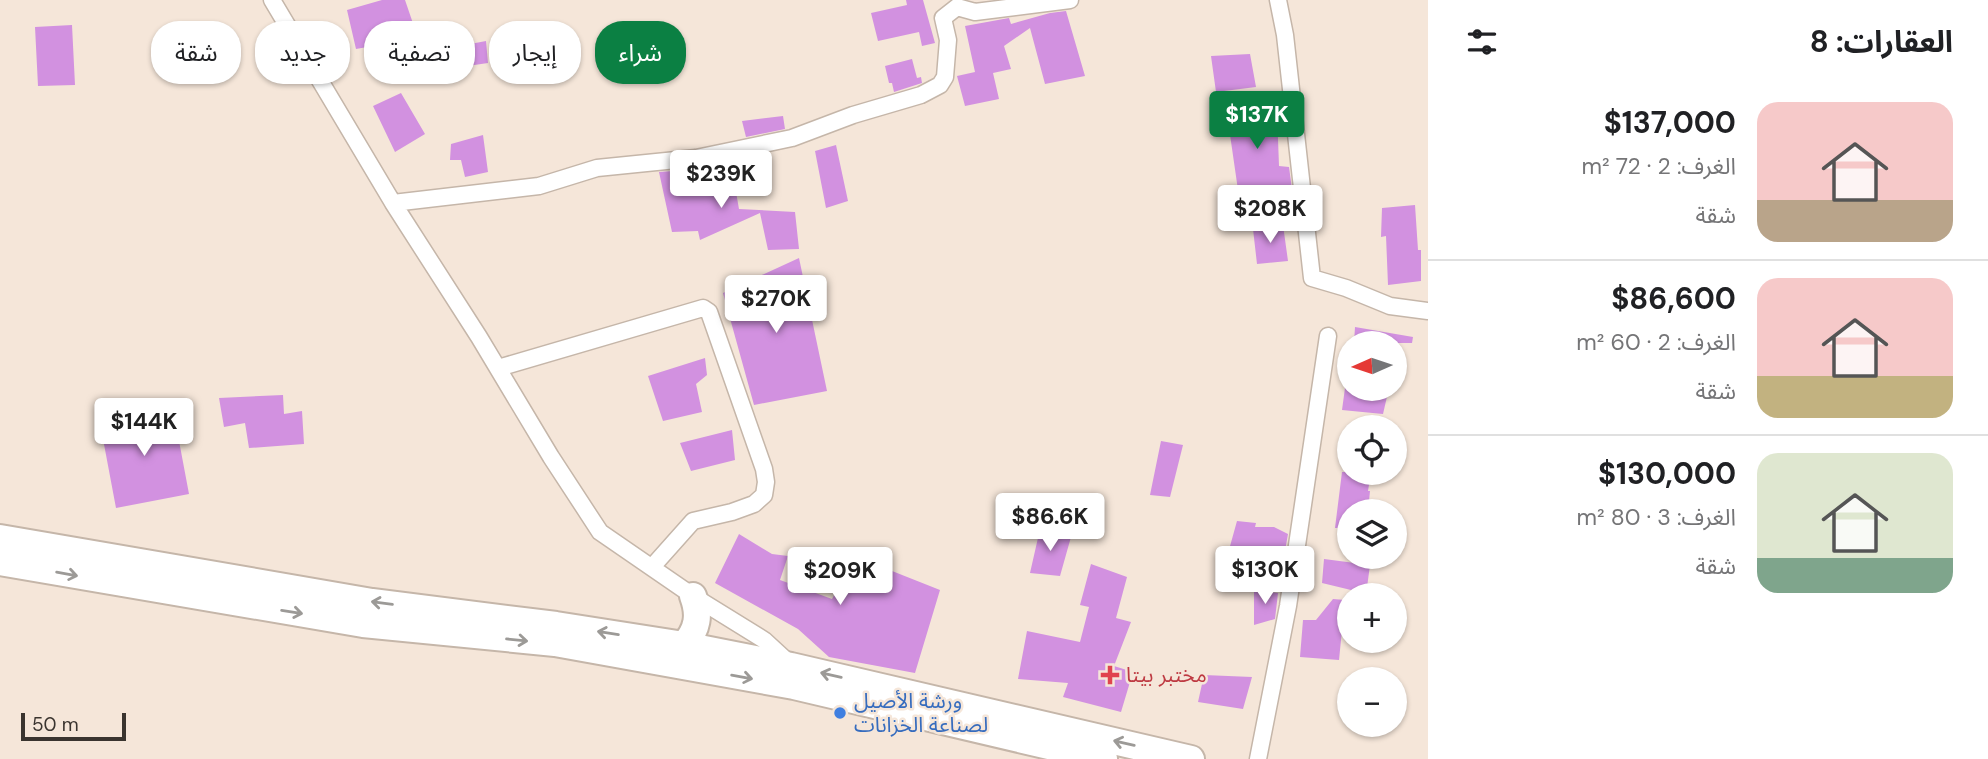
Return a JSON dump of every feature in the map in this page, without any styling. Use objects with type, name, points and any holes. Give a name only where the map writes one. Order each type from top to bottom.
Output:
[{"type":"highway","points":[[0,538],[372,602],[556,625],[684,645],[1104,759]]},
{"type":"highway","points":[[0,562],[363,624],[555,643],[793,676],[1191,759]]},
{"type":"highway","points":[[684,645],[693,635],[698,622],[698,608],[693,596]]},
{"type":"street","points":[[272,0],[393,203],[600,531],[693,596],[764,640],[793,676]]},
{"type":"street","points":[[393,203],[539,186],[597,168],[696,158],[792,138],[853,115],[921,95],[940,85],[945,77],[948,40],[943,18],[957,7],[975,12],[1070,0]]},
{"type":"street","points":[[1278,0],[1285,35],[1312,278],[1390,306],[1428,312]]},
{"type":"street","points":[[498,368],[694,309],[703,308],[709,312],[764,469],[764,495],[754,504],[732,512],[693,520],[652,567]]},
{"type":"street","points":[[1258,759],[1288,606],[1328,336]]},
{"type":"building","points":[[382,0],[405,0],[412,21],[364,21],[364,48],[356,49],[347,10]]},
{"type":"building","points":[[906,0],[923,0],[935,43],[922,46],[919,32],[878,41],[871,13],[907,5]]},
{"type":"building","points":[[1066,11],[1085,76],[1045,84],[1030,28],[1004,46],[1011,69],[993,73],[999,99],[965,106],[957,76],[975,72],[965,26],[1009,18],[1011,24]]},
{"type":"building","points":[[72,25],[75,85],[38,86],[35,27]]},
{"type":"building","points":[[486,41],[488,63],[475,65],[475,43]]},
{"type":"building","points":[[1250,54],[1256,87],[1216,92],[1211,56]]},
{"type":"building","points":[[912,59],[917,78],[921,77],[922,83],[894,92],[885,66]]},
{"type":"building","points":[[401,93],[425,134],[395,152],[373,106]]},
{"type":"building","points":[[1255,109],[1277,112],[1279,166],[1289,167],[1292,189],[1238,190],[1227,114]]},
{"type":"building","points":[[783,116],[785,129],[746,137],[742,121]]},
{"type":"building","points":[[483,135],[488,172],[465,177],[461,160],[450,160],[451,144]]},
{"type":"building","points":[[836,145],[848,201],[826,208],[815,151]]},
{"type":"building","points":[[688,170],[689,187],[733,175],[739,209],[795,212],[799,249],[768,250],[760,213],[700,240],[698,231],[672,232],[659,172]]},
{"type":"building","points":[[1415,205],[1418,250],[1421,250],[1421,281],[1388,285],[1386,236],[1381,237],[1382,208]]},
{"type":"building","points":[[1283,225],[1288,261],[1257,264],[1253,229]]},
{"type":"building","points":[[799,258],[827,391],[754,405],[723,293]]},
{"type":"building","points":[[1355,327],[1378,331],[1355,331]]},
{"type":"building","points":[[1407,336],[1413,337],[1412,343],[1407,343]]},
{"type":"building","points":[[705,358],[707,375],[696,384],[702,412],[663,421],[648,376]]},
{"type":"building","points":[[283,395],[284,414],[302,411],[304,444],[249,448],[245,423],[224,427],[219,398]]},
{"type":"building","points":[[1343,401],[1386,401],[1383,414],[1342,410]]},
{"type":"building","points":[[173,409],[189,494],[116,508],[100,423]]},
{"type":"building","points":[[732,430],[735,460],[691,471],[680,443]]},
{"type":"building","points":[[1161,441],[1183,445],[1170,497],[1150,495]]},
{"type":"building","points":[[1340,485],[1369,485],[1369,499],[1339,499]]},
{"type":"building","points":[[1237,521],[1256,523],[1255,527],[1274,527],[1288,534],[1285,551],[1281,551],[1274,570],[1227,557]]},
{"type":"building","points":[[1040,529],[1071,537],[1060,576],[1030,573]]},
{"type":"building","points":[[739,534],[772,554],[788,556],[780,580],[832,599],[860,549],[887,569],[940,590],[915,673],[829,657],[798,629],[715,583]]},
{"type":"building","points":[[1324,559],[1337,561],[1337,569],[1369,569],[1368,583],[1337,583],[1337,587],[1322,583]]},
{"type":"building","points":[[1091,564],[1127,577],[1116,618],[1131,622],[1114,666],[1133,672],[1121,712],[1063,697],[1068,683],[1018,679],[1027,631],[1080,642],[1089,607],[1080,605]]},
{"type":"building","points":[[1254,590],[1278,593],[1275,619],[1254,625]]},
{"type":"building","points":[[1333,599],[1337,599],[1339,660],[1300,657],[1303,620],[1316,620]]},
{"type":"building","points":[[1204,675],[1252,677],[1243,709],[1198,702]]},
{"type":"place","name":"مختبر بيتا","points":[[1110,675]]},
{"type":"place","name":"ورشة الأصيل لصناعة الخزانات","points":[[840,713]]}]
